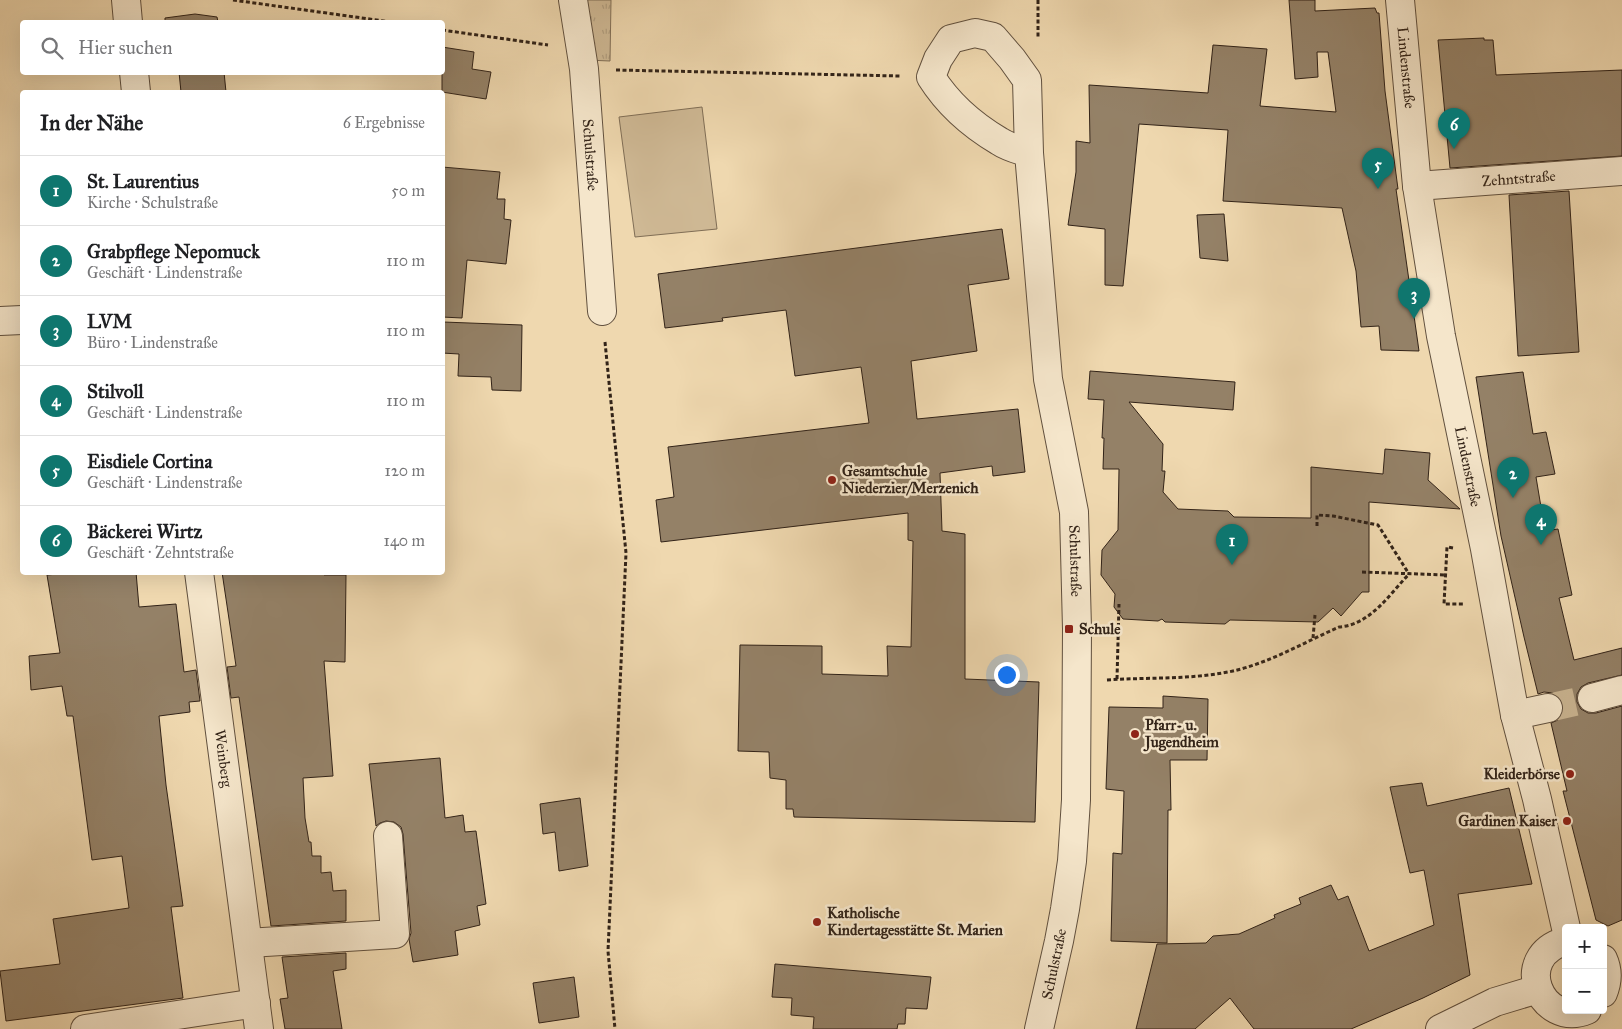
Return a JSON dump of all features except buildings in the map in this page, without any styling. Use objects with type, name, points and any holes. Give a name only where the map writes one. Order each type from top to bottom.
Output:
[{"type":"street","points":[[126,0],[128,20]]},
{"type":"street","name":"Schulstraße","points":[[573,0],[584,69],[602,311]]},
{"type":"street","name":"Lindenstraße","points":[[1400,0],[1417,186],[1441,336],[1485,549],[1515,715],[1537,800],[1565,924]]},
{"type":"street","name":"Schulstraße","points":[[931,77],[938,59],[951,39],[975,32],[993,37],[1012,59],[1026,80],[1029,153],[1048,379],[1074,512],[1077,681],[1076,800],[1072,861],[1060,940],[1039,1029]]},
{"type":"street","points":[[134,75],[136,90]]},
{"type":"street","points":[[931,77],[938,89],[961,114],[1001,142],[1029,153]]},
{"type":"street","name":"Zehntstraße","points":[[1417,186],[1622,171]]},
{"type":"street","points":[[0,322],[20,320]]},
{"type":"street","name":"Weinberg","points":[[199,575],[257,1016]]},
{"type":"street","points":[[1592,698],[1622,690]]},
{"type":"street","points":[[1515,715],[1548,708]]},
{"type":"street","points":[[248,943],[395,934],[388,836]]},
{"type":"street","points":[[1562,942],[1545,952],[1538,963],[1535,976],[1538,989],[1542,1001],[1550,1008],[1560,1014],[1584,1018]]},
{"type":"street","points":[[1440,1029],[1495,1002],[1538,989]]},
{"type":"street","points":[[84,1029],[257,1016]]},
{"type":"path","points":[[233,0],[377,20]]},
{"type":"path","points":[[445,30],[557,46],[584,69],[931,77]]},
{"type":"path","points":[[602,311],[626,553],[608,951],[615,1029]]},
{"type":"path","points":[[1317,526],[1317,515],[1333,516],[1378,525],[1409,574]]},
{"type":"path","points":[[1444,598],[1447,554]]},
{"type":"path","points":[[1362,572],[1446,575]]},
{"type":"path","points":[[1077,681],[1192,678],[1235,671],[1284,653],[1339,627],[1358,623],[1374,612],[1409,574]]},
{"type":"path","points":[[1117,679],[1119,604]]},
{"type":"path","points":[[1314,638],[1315,615]]},
{"type":"green space","points":[[577,0],[611,0],[610,61],[586,60]]},
{"type":"green space","points":[[702,107],[717,229],[635,237],[619,117]]},
{"type":"tunnel","points":[[1548,708],[1592,698]]},
{"type":"place","name":"Bäckerei Wirtz","points":[[1454,149]]},
{"type":"place","name":"Eisdiele Cortina","points":[[1378,189]]},
{"type":"place","name":"LVM","points":[[1414,319]]},
{"type":"place","name":"Gesamtschule Niederzier/Merzenich","points":[[832,480]]},
{"type":"place","name":"Grabpflege Nepomuck","points":[[1513,498]]},
{"type":"place","name":"Stilvoll","points":[[1541,545]]},
{"type":"place","name":"St. Laurentius","points":[[1232,565]]},
{"type":"place","name":"Schule","points":[[1069,629]]},
{"type":"place","name":"Pfarr- u. Jugendheim","points":[[1135,734]]},
{"type":"place","name":"Kleiderbörse","points":[[1570,774]]},
{"type":"place","name":"Gardinen Kaiser","points":[[1567,821]]},
{"type":"place","name":"Katholische Kindertagesstätte St. Marien","points":[[817,922]]}]
